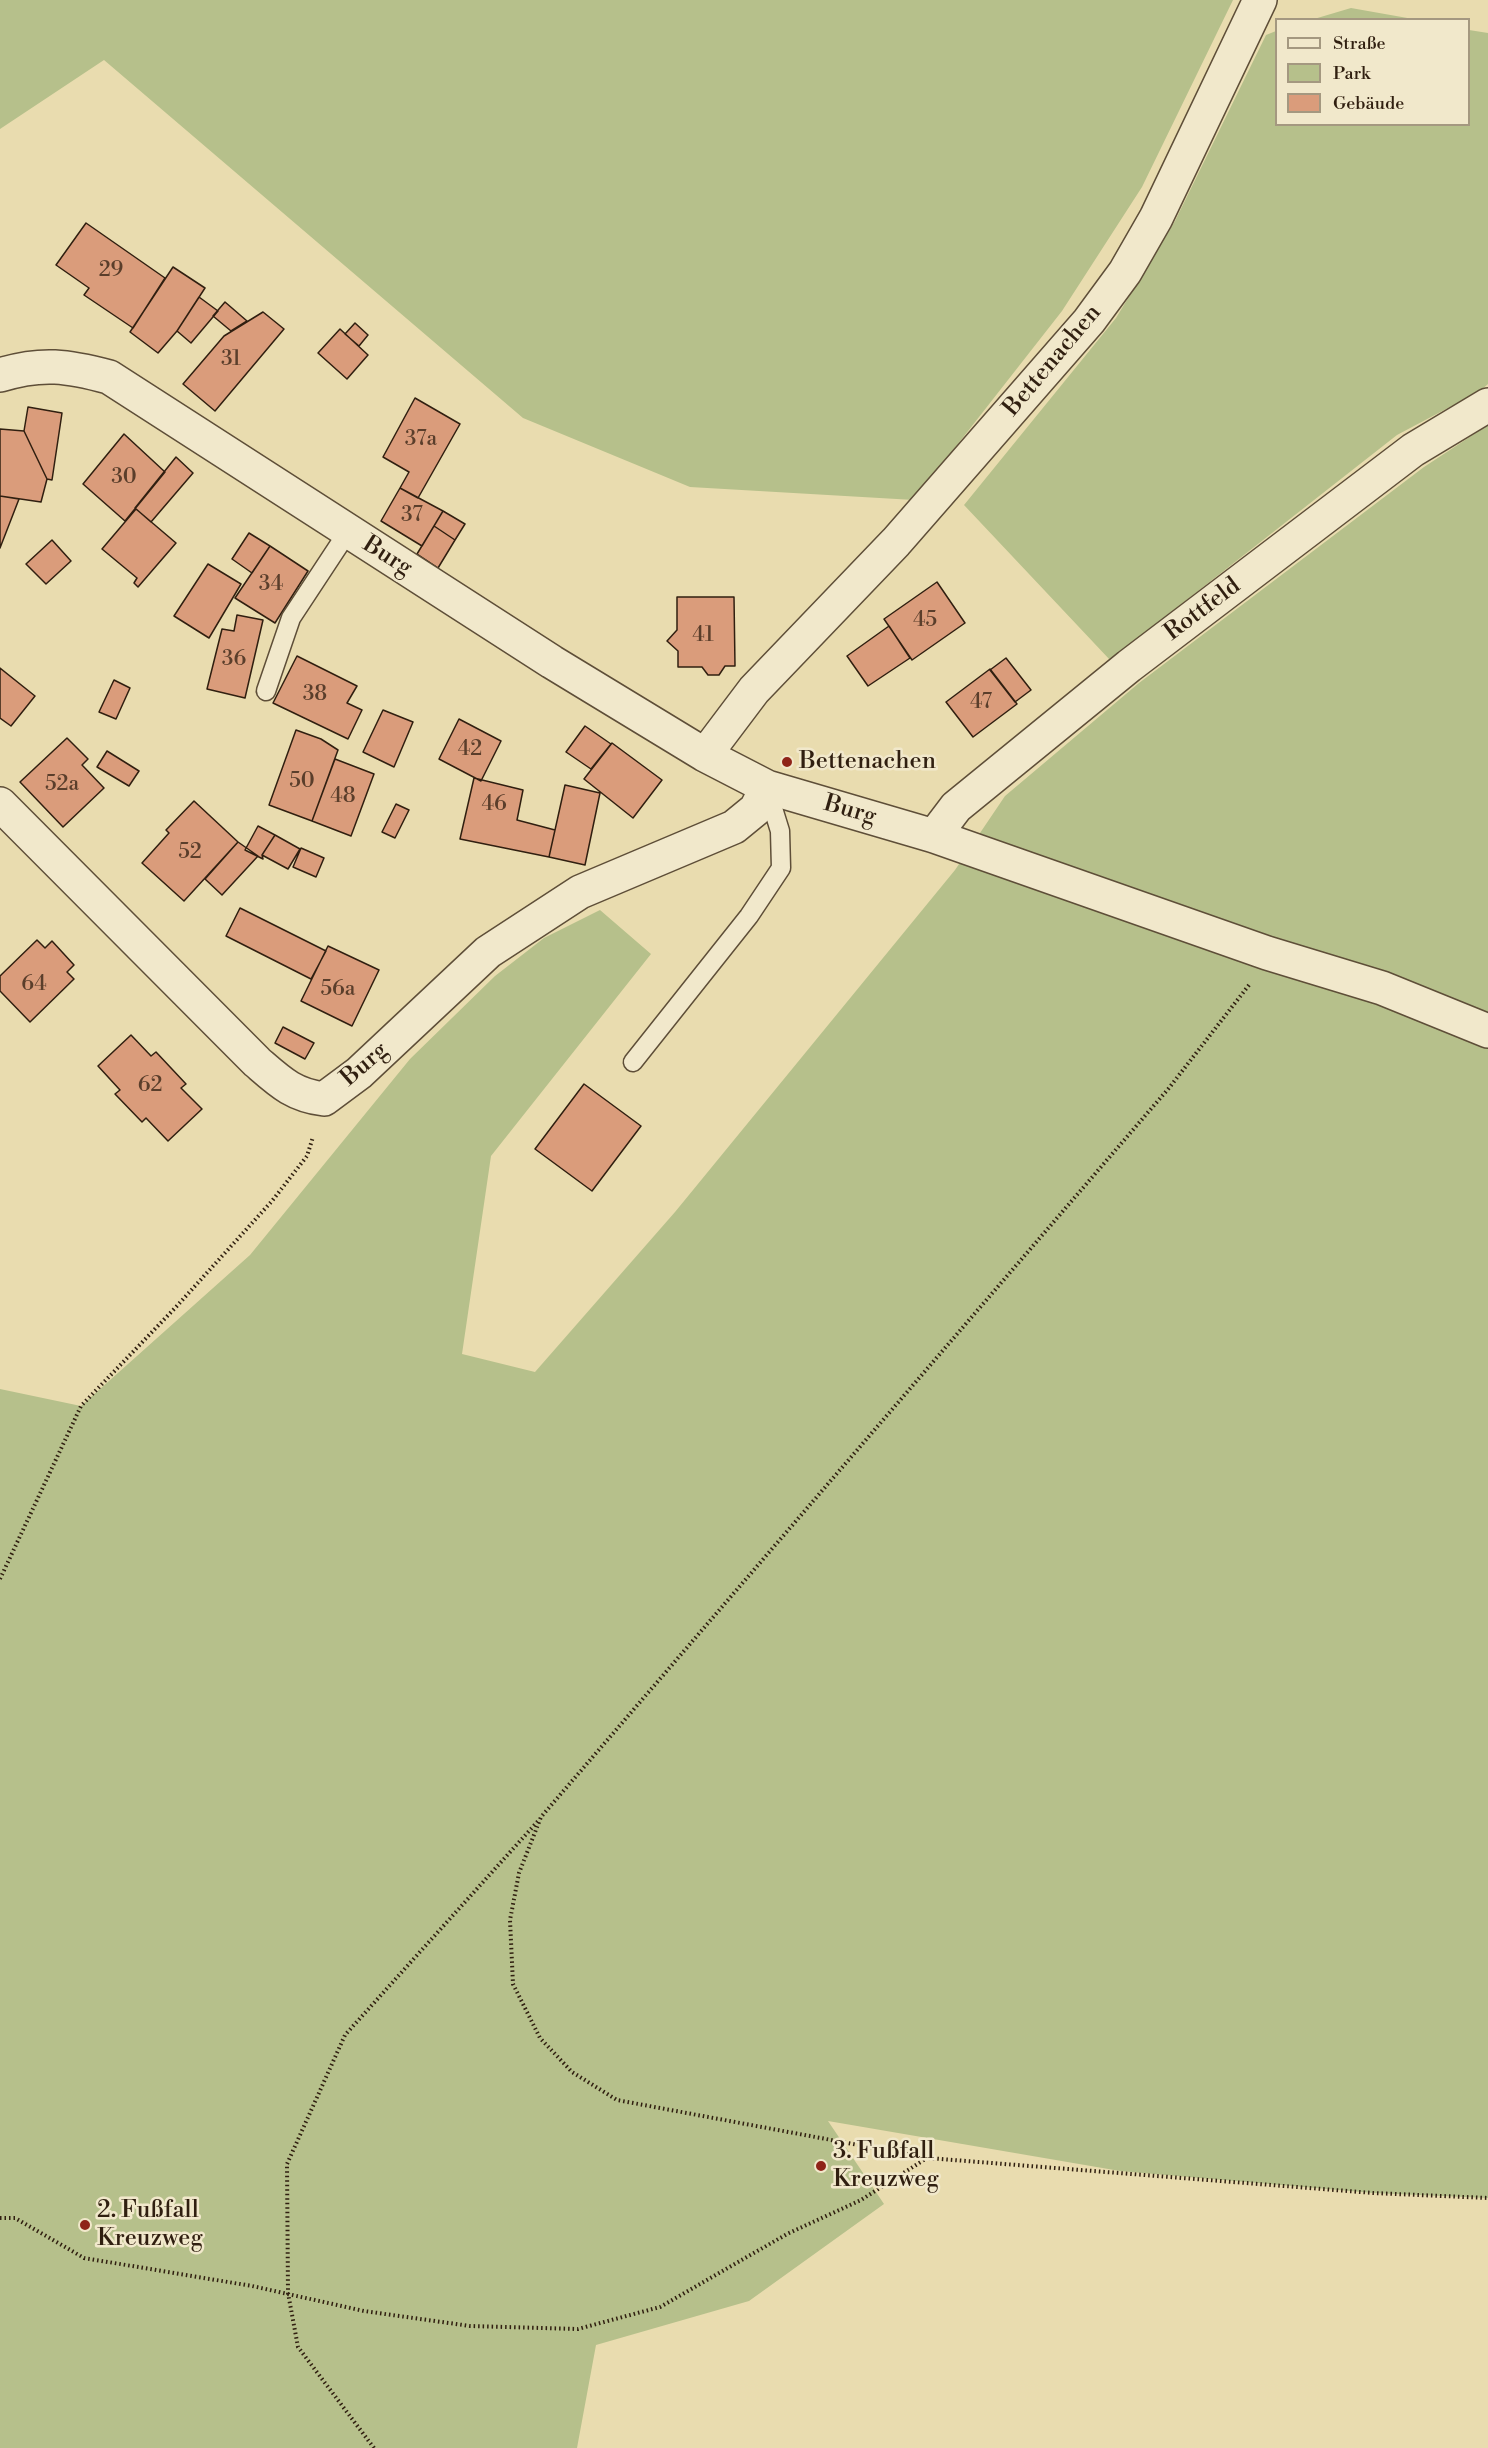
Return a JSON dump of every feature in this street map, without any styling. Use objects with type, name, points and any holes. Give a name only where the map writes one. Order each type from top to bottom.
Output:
[{"type":"street","name":"Bettenachen","points":[[705,754],[754,690],[896,542],[1089,321],[1125,272],[1156,218],[1260,0]]},
{"type":"street","name":"Burg","points":[[0,375],[27,367],[64,365],[109,377],[347,533],[705,754],[767,787],[934,836],[1267,953],[1382,988],[1488,1030]]},
{"type":"street","name":"Rottfeld","points":[[934,836],[956,807],[1129,666],[1413,450],[1488,405]]},
{"type":"street","name":"Burg","points":[[0,804],[257,1062],[287,1088],[305,1097],[324,1099],[359,1073],[488,952],[580,892],[734,827],[756,809],[767,787]]},
{"type":"lane","points":[[266,691],[291,618],[347,533]]},
{"type":"lane","points":[[633,1062],[749,916],[781,868],[780,831],[767,787]]},
{"type":"path","points":[[374,2448],[298,2347],[288,2294],[287,2163],[345,2035],[541,1817],[1169,1088],[1244,993],[1267,953]]},
{"type":"path","points":[[0,1579],[81,1406],[176,1307],[272,1201],[307,1156],[324,1099]]},
{"type":"path","points":[[541,1817],[519,1873],[510,1920],[513,1984],[540,2038],[572,2072],[617,2100],[928,2158],[1373,2193],[1488,2198]]},
{"type":"path","points":[[0,2218],[15,2218],[84,2258],[288,2294],[364,2311],[470,2326],[578,2329],[660,2307],[787,2234],[861,2200],[928,2158]]},
{"type":"green space","points":[[0,0],[1233,0],[1142,187],[1062,311],[914,500],[690,487],[523,418],[104,60],[0,129]]},
{"type":"green space","points":[[1351,8],[1407,18],[1317,18]]},
{"type":"green space","points":[[1470,30],[1488,33],[1488,384],[1480,391],[1397,435],[1110,660],[964,505],[1116,318],[1175,221],[1266,35],[1275,31],[1275,126],[1470,126]]},
{"type":"green space","points":[[1488,425],[1488,2198],[1373,2193],[1120,2171],[828,2121],[884,2204],[749,2301],[596,2345],[577,2448],[0,2448],[0,1389],[81,1406],[250,1255],[410,1059],[495,976],[544,938],[600,910],[651,954],[491,1156],[462,1354],[535,1372],[675,1212],[955,870],[1005,796],[1139,683],[1424,467]]},
{"type":"building","points":[[86,223],[165,278],[133,328],[84,295],[89,288],[56,265]]},
{"type":"building","points":[[173,267],[205,288],[177,331],[158,353],[130,332]]},
{"type":"building","points":[[199,297],[218,311],[191,343],[177,331]]},
{"type":"building","points":[[225,302],[247,321],[231,331],[213,316]]},
{"type":"building","points":[[263,312],[284,329],[215,411],[183,384],[224,336]]},
{"type":"building","points":[[355,323],[368,335],[359,346],[345,334]]},
{"type":"building","points":[[340,329],[368,355],[347,379],[318,353]]},
{"type":"building","points":[[415,398],[460,424],[418,498],[400,488],[409,472],[383,457]]},
{"type":"building","points":[[28,407],[62,413],[52,480],[47,479],[24,431]]},
{"type":"building","points":[[0,429],[24,431],[47,479],[41,502],[0,496]]},
{"type":"building","points":[[124,434],[165,472],[125,521],[83,484]]},
{"type":"building","points":[[176,457],[193,473],[151,522],[135,508]]},
{"type":"building","points":[[400,488],[443,511],[422,546],[381,521]]},
{"type":"building","points":[[0,496],[19,499],[0,548]]},
{"type":"building","points":[[136,509],[176,543],[138,587],[134,583],[137,578],[102,549]]},
{"type":"building","points":[[443,511],[465,524],[455,540],[434,526]]},
{"type":"building","points":[[434,526],[455,540],[438,568],[417,554]]},
{"type":"building","points":[[249,533],[270,546],[252,573],[232,559]]},
{"type":"building","points":[[52,540],[71,561],[46,584],[26,564]]},
{"type":"building","points":[[270,546],[308,571],[275,623],[235,598]]},
{"type":"building","points":[[208,564],[241,584],[209,638],[174,616]]},
{"type":"building","points":[[937,582],[965,623],[912,660],[884,619]]},
{"type":"building","points":[[677,597],[734,597],[735,666],[725,666],[719,675],[708,675],[702,667],[678,667],[678,651],[667,641],[677,630]]},
{"type":"building","points":[[237,615],[263,620],[245,698],[207,689],[222,629],[234,631]]},
{"type":"building","points":[[889,626],[910,658],[868,686],[847,656]]},
{"type":"building","points":[[297,656],[357,686],[347,703],[362,710],[348,739],[273,703]]},
{"type":"building","points":[[1006,658],[1031,690],[1015,702],[990,670]]},
{"type":"building","points":[[0,668],[35,696],[11,726],[0,718]]},
{"type":"building","points":[[990,669],[1017,704],[973,737],[946,702]]},
{"type":"building","points":[[114,680],[130,688],[116,719],[99,712]]},
{"type":"building","points":[[383,710],[413,722],[394,767],[363,752]]},
{"type":"building","points":[[459,719],[501,741],[481,781],[439,759]]},
{"type":"building","points":[[585,726],[611,744],[591,769],[566,752]]},
{"type":"building","points":[[296,730],[321,739],[338,750],[312,821],[269,805]]},
{"type":"building","points":[[67,738],[88,759],[82,765],[104,788],[63,827],[20,782]]},
{"type":"building","points":[[612,743],[662,780],[633,818],[584,779]]},
{"type":"building","points":[[107,751],[139,771],[129,786],[97,767]]},
{"type":"building","points":[[335,759],[374,774],[351,836],[312,821]]},
{"type":"building","points":[[474,778],[523,790],[517,820],[555,830],[549,857],[460,839]]},
{"type":"building","points":[[565,785],[600,793],[585,865],[549,857]]},
{"type":"building","points":[[194,801],[238,842],[184,901],[142,863],[169,833],[166,830]]},
{"type":"building","points":[[396,804],[409,810],[395,838],[382,832]]},
{"type":"building","points":[[258,826],[275,835],[262,855],[263,859],[245,850]]},
{"type":"building","points":[[275,835],[300,849],[288,869],[262,855]]},
{"type":"building","points":[[238,842],[258,856],[222,895],[205,879]]},
{"type":"building","points":[[301,848],[324,858],[316,877],[293,867]]},
{"type":"building","points":[[240,908],[326,951],[311,979],[226,936]]},
{"type":"building","points":[[37,940],[45,948],[52,941],[74,965],[67,972],[74,979],[30,1022],[0,991],[0,976]]},
{"type":"building","points":[[328,946],[379,970],[352,1026],[301,1001]]},
{"type":"building","points":[[283,1027],[314,1043],[305,1059],[275,1043]]},
{"type":"building","points":[[131,1035],[151,1056],[156,1052],[186,1084],[181,1088],[202,1109],[168,1141],[146,1118],[142,1122],[115,1094],[120,1090],[98,1066]]},
{"type":"building","points":[[584,1084],[641,1126],[592,1191],[535,1149]]},
{"type":"place","name":"Bettenachen","points":[[787,762]]},
{"type":"place","name":"3. Fußfall Kreuzweg","points":[[821,2166]]},
{"type":"place","name":"2. Fußfall Kreuzweg","points":[[85,2225]]}]
